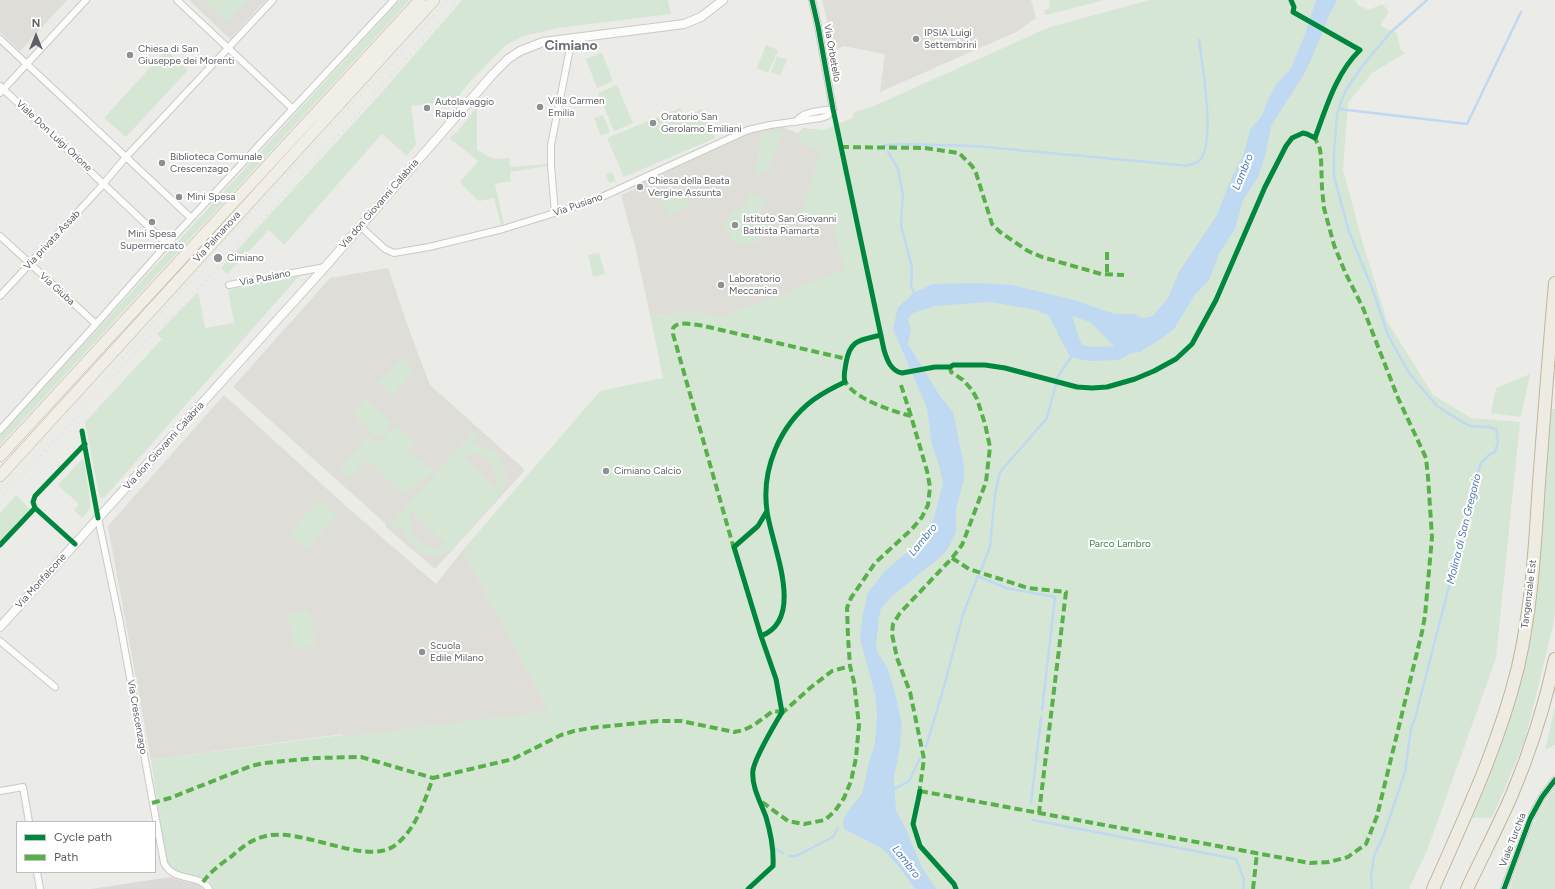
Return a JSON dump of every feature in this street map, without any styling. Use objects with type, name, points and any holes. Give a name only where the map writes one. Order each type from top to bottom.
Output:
[{"type":"highway","name":"Via Palmanova","points":[[0,456],[420,0]]},
{"type":"highway","name":"Via Palmanova","points":[[0,476],[434,0]]},
{"type":"highway","name":"Tangenziale Est","points":[[1433,889],[1491,756],[1510,699],[1523,644],[1535,540],[1555,284]]},
{"type":"highway","points":[[1467,889],[1512,794],[1524,765],[1544,705],[1555,659]]},
{"type":"street","name":"Viale Don Luigi Orione","points":[[86,0],[1,90],[104,183],[167,244]]},
{"type":"street","points":[[177,0],[292,109]]},
{"type":"street","points":[[104,183],[126,157],[273,0]]},
{"type":"street","points":[[0,430],[167,244],[394,0]]},
{"type":"street","name":"Via don Giovanni Calabria","points":[[98,518],[325,267],[473,96],[508,59],[533,45],[572,38],[680,26],[701,18],[723,0]]},
{"type":"street","name":"Via Orbetello","points":[[812,0],[818,26],[832,109]]},
{"type":"street","points":[[555,213],[551,166],[551,145],[572,38]]},
{"type":"street","points":[[0,39],[191,218]]},
{"type":"street","name":"Via Pusiano","points":[[360,226],[387,251],[396,253],[489,233],[605,196],[744,132],[762,126],[796,122],[798,118],[803,115],[832,109]]},
{"type":"street","name":"Via privata Assab","points":[[0,296],[104,183]]},
{"type":"street","name":"Via Giuba","points":[[0,236],[96,324]]},
{"type":"street","name":"Via Pusiano","points":[[230,285],[325,267]]},
{"type":"street","name":"Via Monfalcone","points":[[0,627],[98,518]]},
{"type":"street","name":"Via Crescenzago","points":[[98,518],[164,863],[171,872],[203,882],[210,889]]},
{"type":"street","points":[[0,641],[55,687]]},
{"type":"street","name":"Viale Turchia","points":[[1504,889],[1530,819],[1542,797],[1555,780]]},
{"type":"street","points":[[0,790],[22,786],[24,787],[29,821]]},
{"type":"street","points":[[37,873],[40,889]]},
{"type":"shaded area","points":[[0,0],[67,0],[20,51],[0,32]]},
{"type":"shaded area","points":[[189,0],[266,0],[230,39]]},
{"type":"shaded area","name":"IPSIA Luigi Settembrini","points":[[822,0],[1031,0],[1036,18],[1016,32],[880,92],[885,54],[844,46],[834,50]]},
{"type":"shaded area","name":"Istituto San Giovanni Battista Piamarta","points":[[783,126],[786,129],[798,133],[803,128],[823,130],[846,260],[833,350],[710,316],[666,314],[650,315],[636,250],[621,195],[635,189],[634,187],[755,131]]},
{"type":"shaded area","points":[[388,268],[430,385],[525,470],[435,569],[386,527],[385,523],[233,387],[330,278]]},
{"type":"shaded area","points":[[224,395],[348,508],[436,584],[463,550],[554,720],[345,747],[342,734],[151,760],[108,526]]},
{"type":"shaded area","points":[[170,877],[185,882],[198,884],[203,889],[91,889]]},
{"type":"green space","points":[[203,0],[248,0],[228,22]]},
{"type":"green space","points":[[400,0],[410,0],[0,445],[0,435]]},
{"type":"green space","points":[[462,0],[668,0],[671,14],[558,28],[523,36],[505,46],[466,86],[456,100],[411,106],[416,144],[407,156],[382,134],[284,245],[269,230],[227,274],[221,268],[384,90]]},
{"type":"green space","points":[[1049,0],[1104,0],[1046,15],[1044,10],[1050,8]]},
{"type":"green space","name":"Parco Lambro","points":[[1150,0],[1355,0],[1358,5],[1369,10],[1382,4],[1389,11],[1380,26],[1397,33],[1399,48],[1405,53],[1372,73],[1348,103],[1343,170],[1361,237],[1387,321],[1433,395],[1471,418],[1520,422],[1496,658],[1428,848],[1409,889],[213,889],[209,880],[206,878],[190,878],[170,867],[166,861],[151,760],[342,735],[343,737],[549,711],[463,550],[600,391],[663,378],[650,315],[696,312],[721,317],[844,270],[832,221],[810,221],[800,218],[820,152],[797,141],[803,129],[824,130],[852,118],[854,112],[874,106],[1050,27]]},
{"type":"green space","points":[[766,45],[778,50],[768,73],[757,68]]},
{"type":"green space","points":[[166,50],[188,70],[126,137],[104,118]]},
{"type":"green space","points":[[602,53],[613,81],[597,88],[586,59]]},
{"type":"green space","points":[[777,56],[787,60],[780,76],[771,72]]},
{"type":"green space","points":[[617,85],[633,123],[614,131],[598,93]]},
{"type":"green space","points":[[477,107],[477,150],[494,159],[509,158],[510,167],[547,164],[547,166],[510,172],[511,181],[495,184],[504,224],[501,226],[494,198],[479,201],[460,182],[478,161],[449,138],[457,132]]},
{"type":"green space","points":[[680,108],[683,117],[702,109],[715,138],[624,177],[607,138]]},
{"type":"green space","points":[[603,115],[610,132],[601,136],[594,118]]},
{"type":"green space","points":[[763,131],[784,131],[767,172],[759,175],[754,174]]},
{"type":"green space","points":[[612,172],[616,181],[609,183],[606,174]]},
{"type":"green space","points":[[681,185],[690,206],[668,216],[659,195]]},
{"type":"green space","points":[[749,193],[766,200],[761,211],[768,225],[759,241],[745,246],[731,239],[725,225],[730,212],[745,206]]},
{"type":"green space","points":[[599,253],[605,274],[593,277],[588,255]]},
{"type":"green space","points":[[299,276],[104,498],[101,498],[85,422],[162,339],[157,334],[197,293],[199,295],[205,328],[234,323],[228,290]]},
{"type":"green space","points":[[402,358],[415,370],[392,395],[378,383]]},
{"type":"green space","points":[[1530,374],[1521,417],[1491,413],[1496,388]]},
{"type":"green space","points":[[366,399],[393,424],[378,439],[352,414]]},
{"type":"green space","points":[[1550,409],[1555,409],[1554,621],[1525,740],[1492,818],[1469,818],[1524,659]]},
{"type":"green space","points":[[396,426],[416,442],[407,452],[434,470],[405,495],[366,460],[348,479],[338,469],[368,437],[379,443]]},
{"type":"green space","points":[[473,432],[479,437],[471,446],[477,445],[486,447],[498,455],[501,459],[505,468],[506,478],[502,492],[462,539],[450,550],[433,556],[418,551],[407,539],[401,523],[395,529],[390,524]],"holes":[[[473,453],[484,457],[492,465],[496,475],[496,487],[463,456]],[[412,512],[446,544],[438,547],[431,547],[418,540],[410,527],[409,520]]]},
{"type":"green space","points":[[82,459],[84,460],[91,507],[82,518],[74,510],[79,504],[58,485]]},
{"type":"green space","points":[[16,495],[31,510],[0,542],[0,513]]},
{"type":"green space","points":[[320,499],[337,515],[307,549],[289,534]]},
{"type":"green space","points":[[309,610],[316,644],[295,649],[288,614]]},
{"type":"green space","points":[[1555,706],[1555,745],[1545,750]]},
{"type":"green space","points":[[1555,788],[1555,889],[1510,889],[1523,849],[1534,823],[1547,799]]},
{"type":"water","points":[[1316,0],[1337,0],[1330,13],[1306,71],[1271,126],[1266,153],[1258,177],[1243,200],[1235,229],[1219,254],[1209,280],[1194,296],[1174,329],[1140,352],[1128,354],[1117,349],[1090,322],[1072,316],[1082,346],[1066,347],[1048,315],[1032,309],[989,302],[935,306],[913,313],[908,319],[911,330],[908,344],[940,396],[953,412],[964,466],[964,480],[956,508],[956,532],[951,543],[944,554],[891,597],[881,608],[879,617],[876,644],[877,651],[888,669],[902,725],[900,747],[894,778],[896,811],[905,827],[921,866],[936,889],[915,889],[899,867],[883,849],[844,829],[843,820],[851,807],[862,794],[869,762],[875,744],[877,714],[875,694],[860,639],[863,614],[868,592],[886,570],[912,548],[928,527],[934,518],[943,483],[939,465],[932,446],[927,408],[893,329],[898,307],[914,293],[932,284],[981,283],[1012,285],[1074,300],[1115,314],[1135,314],[1143,318],[1153,316],[1168,298],[1179,272],[1217,215],[1229,184],[1244,153],[1250,130],[1262,115],[1277,83],[1290,70],[1304,37]]},
{"type":"waterway","name":"Molina di San Gregorio","points":[[1372,889],[1371,877],[1374,856],[1383,837],[1405,772],[1411,728],[1415,718],[1467,517],[1471,494],[1481,463],[1490,454],[1495,452],[1498,442],[1496,429],[1471,426],[1437,406],[1409,373],[1388,335],[1372,288],[1349,232],[1334,176],[1337,115],[1346,90],[1363,65],[1390,33],[1427,0]]},
{"type":"waterway","points":[[1339,109],[1467,124],[1521,12]]},
{"type":"waterway","points":[[886,146],[885,145],[899,144],[975,146],[1182,165],[1193,164],[1200,160],[1205,150],[1208,120],[1199,40]]},
{"type":"waterway","points":[[888,152],[898,169],[903,194],[901,225],[912,268],[911,287],[915,294]]},
{"type":"waterway","name":"Lambro","points":[[1064,331],[1075,351],[1091,354],[1118,353],[1137,340]]},
{"type":"waterway","points":[[1057,378],[1075,351]]},
{"type":"waterway","points":[[981,570],[990,547],[995,494],[1000,472],[1047,418],[1056,384]]},
{"type":"waterway","points":[[926,747],[963,614],[978,576],[1006,588],[1055,597],[1042,710]]},
{"type":"waterway","points":[[1031,803],[1041,718]]},
{"type":"waterway","points":[[893,790],[909,781],[920,758]]},
{"type":"waterway","points":[[1033,820],[1236,859],[1244,879],[1243,889]]},
{"type":"waterway","points":[[789,856],[796,856],[833,837],[838,828]]},
{"type":"waterway","points":[[776,849],[783,853]]},
{"type":"railway","points":[[123,358],[187,282],[448,0]]},
{"type":"railway","points":[[0,500],[134,354],[214,272],[284,196],[459,0]]},
{"type":"marked path","points":[[920,791],[1310,863],[1329,862],[1348,857],[1366,844],[1377,816],[1425,616],[1432,537],[1428,477],[1426,458],[1398,398],[1363,308],[1345,272],[1334,245],[1324,208],[1321,158],[1320,149],[1315,138],[1316,135]]},
{"type":"marked path","points":[[841,147],[925,148],[959,153],[972,166],[976,173],[992,224],[1000,232],[1028,251],[1042,257],[1101,274],[1124,275]]},
{"type":"marked path","points":[[1107,252],[1107,274]]},
{"type":"marked path","points":[[734,549],[673,334],[673,329],[679,324],[704,326],[847,359]]},
{"type":"marked path","points":[[919,794],[924,759],[910,692],[897,658],[892,634],[893,624],[900,613],[952,558],[962,545],[986,482],[990,447],[977,399],[972,390],[963,380],[951,372],[950,367]]},
{"type":"marked path","points":[[762,802],[788,821],[804,824],[825,820],[835,811],[844,798],[851,781],[856,758],[859,725],[854,682],[850,666],[847,608],[851,598],[875,563],[912,529],[922,517],[928,505],[930,487],[927,471],[911,416],[883,407],[862,397],[847,385],[844,378]]},
{"type":"marked path","points":[[901,385],[911,416]]},
{"type":"marked path","points":[[952,558],[969,569],[1028,588],[1066,592],[1039,813]]},
{"type":"marked path","points":[[781,714],[832,671],[850,666]]},
{"type":"marked path","points":[[203,882],[216,868],[243,847],[256,839],[266,836],[281,835],[297,837],[367,852],[382,851],[394,846],[402,839],[414,824],[423,806],[433,778],[513,759],[561,735],[574,731],[658,721],[681,721],[734,732],[744,730],[754,725],[773,711],[782,712]]},
{"type":"marked path","points":[[152,803],[170,798],[251,766],[264,763],[316,758],[361,757],[433,778]]},
{"type":"marked path","points":[[1253,889],[1257,853]]},
{"type":"cycle path","points":[[812,0],[833,109],[884,350],[892,367],[898,372],[902,373],[935,367],[950,367],[953,365],[985,365],[1005,368],[1077,387],[1092,388],[1107,387],[1135,379],[1154,371],[1176,359],[1192,344],[1216,300],[1265,187],[1286,146],[1292,138],[1303,133],[1315,138],[1338,80],[1344,69],[1360,50],[1293,12],[1294,7],[1291,0]]},
{"type":"cycle path","points":[[761,636],[775,627],[782,614],[784,598],[783,580],[767,511],[766,495],[767,479],[775,449],[782,435],[801,410],[817,397],[845,382],[844,375],[850,349],[862,340],[881,335]]},
{"type":"cycle path","points":[[82,431],[98,518]]},
{"type":"cycle path","points":[[75,544],[35,508],[33,502],[35,496],[85,444]]},
{"type":"cycle path","points":[[0,545],[35,508]]},
{"type":"cycle path","points":[[748,889],[773,866],[771,835],[753,782],[753,770],[761,749],[782,712],[776,679],[761,636],[734,547],[758,526],[767,511]]},
{"type":"cycle path","points":[[1504,889],[1530,819],[1542,797],[1555,780]]},
{"type":"cycle path","points":[[920,791],[913,824],[920,846],[954,884],[956,889]]},
{"type":"place","name":"IPSIA Luigi Settembrini","points":[[916,39]]},
{"type":"place","name":"Chiesa di San Giuseppe dei Morenti","points":[[130,55]]},
{"type":"place","name":"Villa Carmen Emilia","points":[[540,107]]},
{"type":"place","name":"Autolavaggio Rapido","points":[[427,108]]},
{"type":"place","name":"Oratorio San Gerolamo Emiliani","points":[[653,123]]},
{"type":"place","name":"Biblioteca Comunale Crescenzago","points":[[162,163]]},
{"type":"place","name":"Chiesa della Beata Vergine Assunta","points":[[640,187]]},
{"type":"place","name":"Mini Spesa","points":[[179,197]]},
{"type":"place","name":"Mini Spesa Supermercato","points":[[152,222]]},
{"type":"place","name":"Istituto San Giovanni Battista Piamarta","points":[[735,225]]},
{"type":"place","name":"Cimiano","points":[[218,258]]},
{"type":"place","name":"Laboratorio Meccanica","points":[[721,285]]},
{"type":"place","name":"Cimiano Calcio","points":[[606,471]]},
{"type":"place","name":"Scuola Edile Milano","points":[[422,652]]},
{"type":"district","name":"Cimiano","points":[[571,46]]}]
